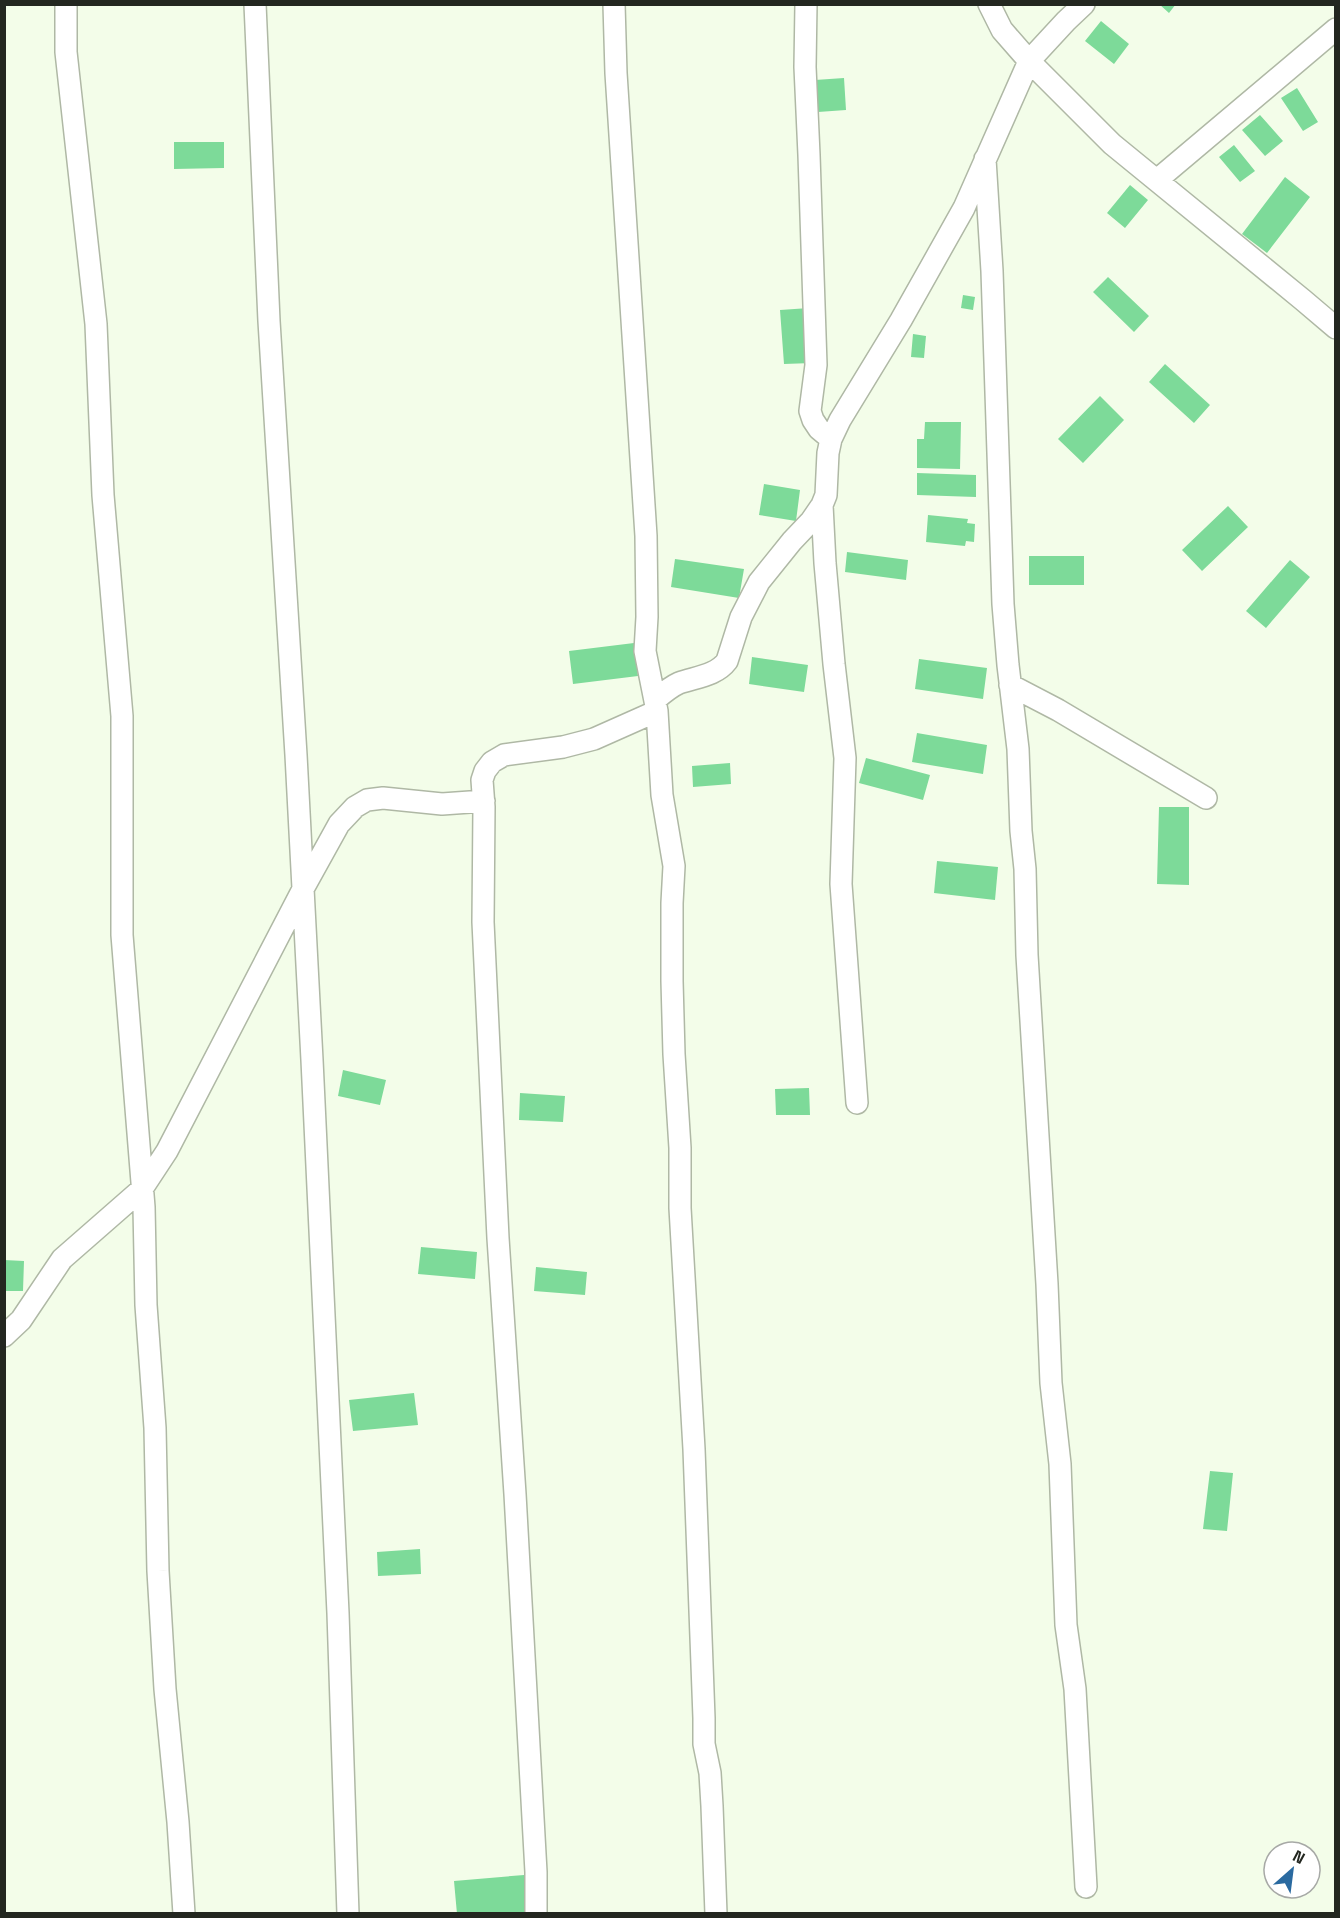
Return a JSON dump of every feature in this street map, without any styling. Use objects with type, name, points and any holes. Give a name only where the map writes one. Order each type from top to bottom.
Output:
[{"type":"street","points":[[66,4],[66,52],[96,324],[103,495],[122,716],[122,935],[142,1190],[146,1305],[155,1428],[159,1594],[165,1689],[184,1914]]},
{"type":"street","points":[[255,4],[269,321],[303,889],[338,1613],[348,1914]]},
{"type":"street","points":[[614,4],[616,73],[646,536],[645,651],[656,706],[662,795],[674,866],[672,981],[680,1148],[680,1208],[694,1449],[704,1744],[710,1773],[716,1914]]},
{"type":"street","points":[[806,4],[805,67],[816,365],[810,411],[819,429],[831,439]]},
{"type":"street","points":[[989,4],[1002,30],[1029,61],[1113,144],[1335,328]]},
{"type":"street","points":[[536,1914],[515,1483],[498,1238],[483,922],[484,801],[482,780],[492,762],[504,755],[563,747],[594,739],[656,706],[678,684],[708,675],[724,666],[741,617],[759,582],[822,505],[826,495],[831,439],[964,207],[1029,61],[1084,4]]},
{"type":"street","points":[[1157,180],[1335,29]]},
{"type":"street","points":[[986,159],[1003,604],[1018,749],[1051,1383],[1060,1464],[1066,1625],[1075,1689],[1086,1887]]},
{"type":"street","points":[[822,505],[833,653],[845,758],[841,884],[858,1103]]},
{"type":"street","points":[[1010,685],[1058,710],[1206,798]]},
{"type":"street","points":[[4,1336],[21,1320],[62,1259],[142,1190],[167,1151],[339,824],[355,807],[367,800],[383,798],[442,804],[484,801]]},
{"type":"building","points":[[1159,4],[1176,4],[1169,13]]},
{"type":"building","points":[[1101,21],[1129,44],[1114,64],[1085,41]]},
{"type":"building","points":[[844,78],[846,110],[818,112],[815,80]]},
{"type":"building","points":[[1297,88],[1318,122],[1303,131],[1281,98]]},
{"type":"building","points":[[1260,115],[1283,141],[1265,156],[1242,130]]},
{"type":"building","points":[[174,142],[224,142],[224,168],[174,169]]},
{"type":"building","points":[[1234,145],[1255,171],[1240,182],[1219,157]]},
{"type":"building","points":[[1285,177],[1310,197],[1267,253],[1242,234]]},
{"type":"building","points":[[1130,185],[1148,200],[1125,228],[1107,213]]},
{"type":"building","points":[[1108,277],[1149,316],[1134,332],[1093,292]]},
{"type":"building","points":[[963,295],[975,297],[973,310],[961,308]]},
{"type":"building","points":[[809,308],[812,363],[784,364],[780,310]]},
{"type":"building","points":[[913,334],[926,336],[924,358],[911,357]]},
{"type":"building","points":[[1165,364],[1210,405],[1194,423],[1149,382]]},
{"type":"building","points":[[1100,396],[1124,420],[1083,463],[1058,439]]},
{"type":"building","points":[[925,422],[961,422],[960,469],[917,468],[917,439],[924,439]]},
{"type":"building","points":[[917,473],[976,475],[976,497],[917,495]]},
{"type":"building","points":[[764,484],[800,490],[796,521],[759,515]]},
{"type":"building","points":[[1228,506],[1248,527],[1202,571],[1182,550]]},
{"type":"building","points":[[928,515],[968,519],[967,523],[975,524],[974,542],[966,541],[965,546],[926,542]]},
{"type":"building","points":[[847,552],[908,560],[906,580],[845,572]]},
{"type":"building","points":[[1029,556],[1084,556],[1084,585],[1029,585]]},
{"type":"building","points":[[675,559],[744,569],[739,598],[671,587]]},
{"type":"building","points":[[1290,560],[1310,577],[1266,628],[1246,611]]},
{"type":"building","points":[[634,643],[638,676],[573,684],[569,651]]},
{"type":"building","points":[[752,657],[808,665],[804,692],[749,684]]},
{"type":"building","points":[[919,659],[987,668],[983,699],[915,689]]},
{"type":"building","points":[[917,733],[987,745],[983,774],[912,762]]},
{"type":"building","points":[[866,758],[930,775],[923,800],[859,783]]},
{"type":"building","points":[[730,763],[731,784],[693,787],[692,766]]},
{"type":"building","points":[[1159,807],[1189,807],[1189,885],[1157,884]]},
{"type":"building","points":[[937,861],[998,867],[995,900],[934,893]]},
{"type":"building","points":[[343,1070],[386,1080],[380,1105],[338,1096]]},
{"type":"building","points":[[809,1088],[810,1115],[776,1115],[775,1089]]},
{"type":"building","points":[[520,1093],[565,1096],[563,1122],[519,1120]]},
{"type":"building","points":[[421,1247],[477,1252],[475,1279],[418,1274]]},
{"type":"building","points":[[4,1260],[24,1261],[23,1291],[4,1291]]},
{"type":"building","points":[[536,1267],[587,1272],[585,1295],[534,1291]]},
{"type":"building","points":[[414,1393],[418,1425],[353,1431],[349,1400]]},
{"type":"building","points":[[1210,1471],[1233,1473],[1227,1531],[1203,1529]]},
{"type":"building","points":[[420,1549],[421,1574],[378,1576],[377,1552]]},
{"type":"building","points":[[524,1875],[528,1912],[457,1914],[454,1881]]}]
